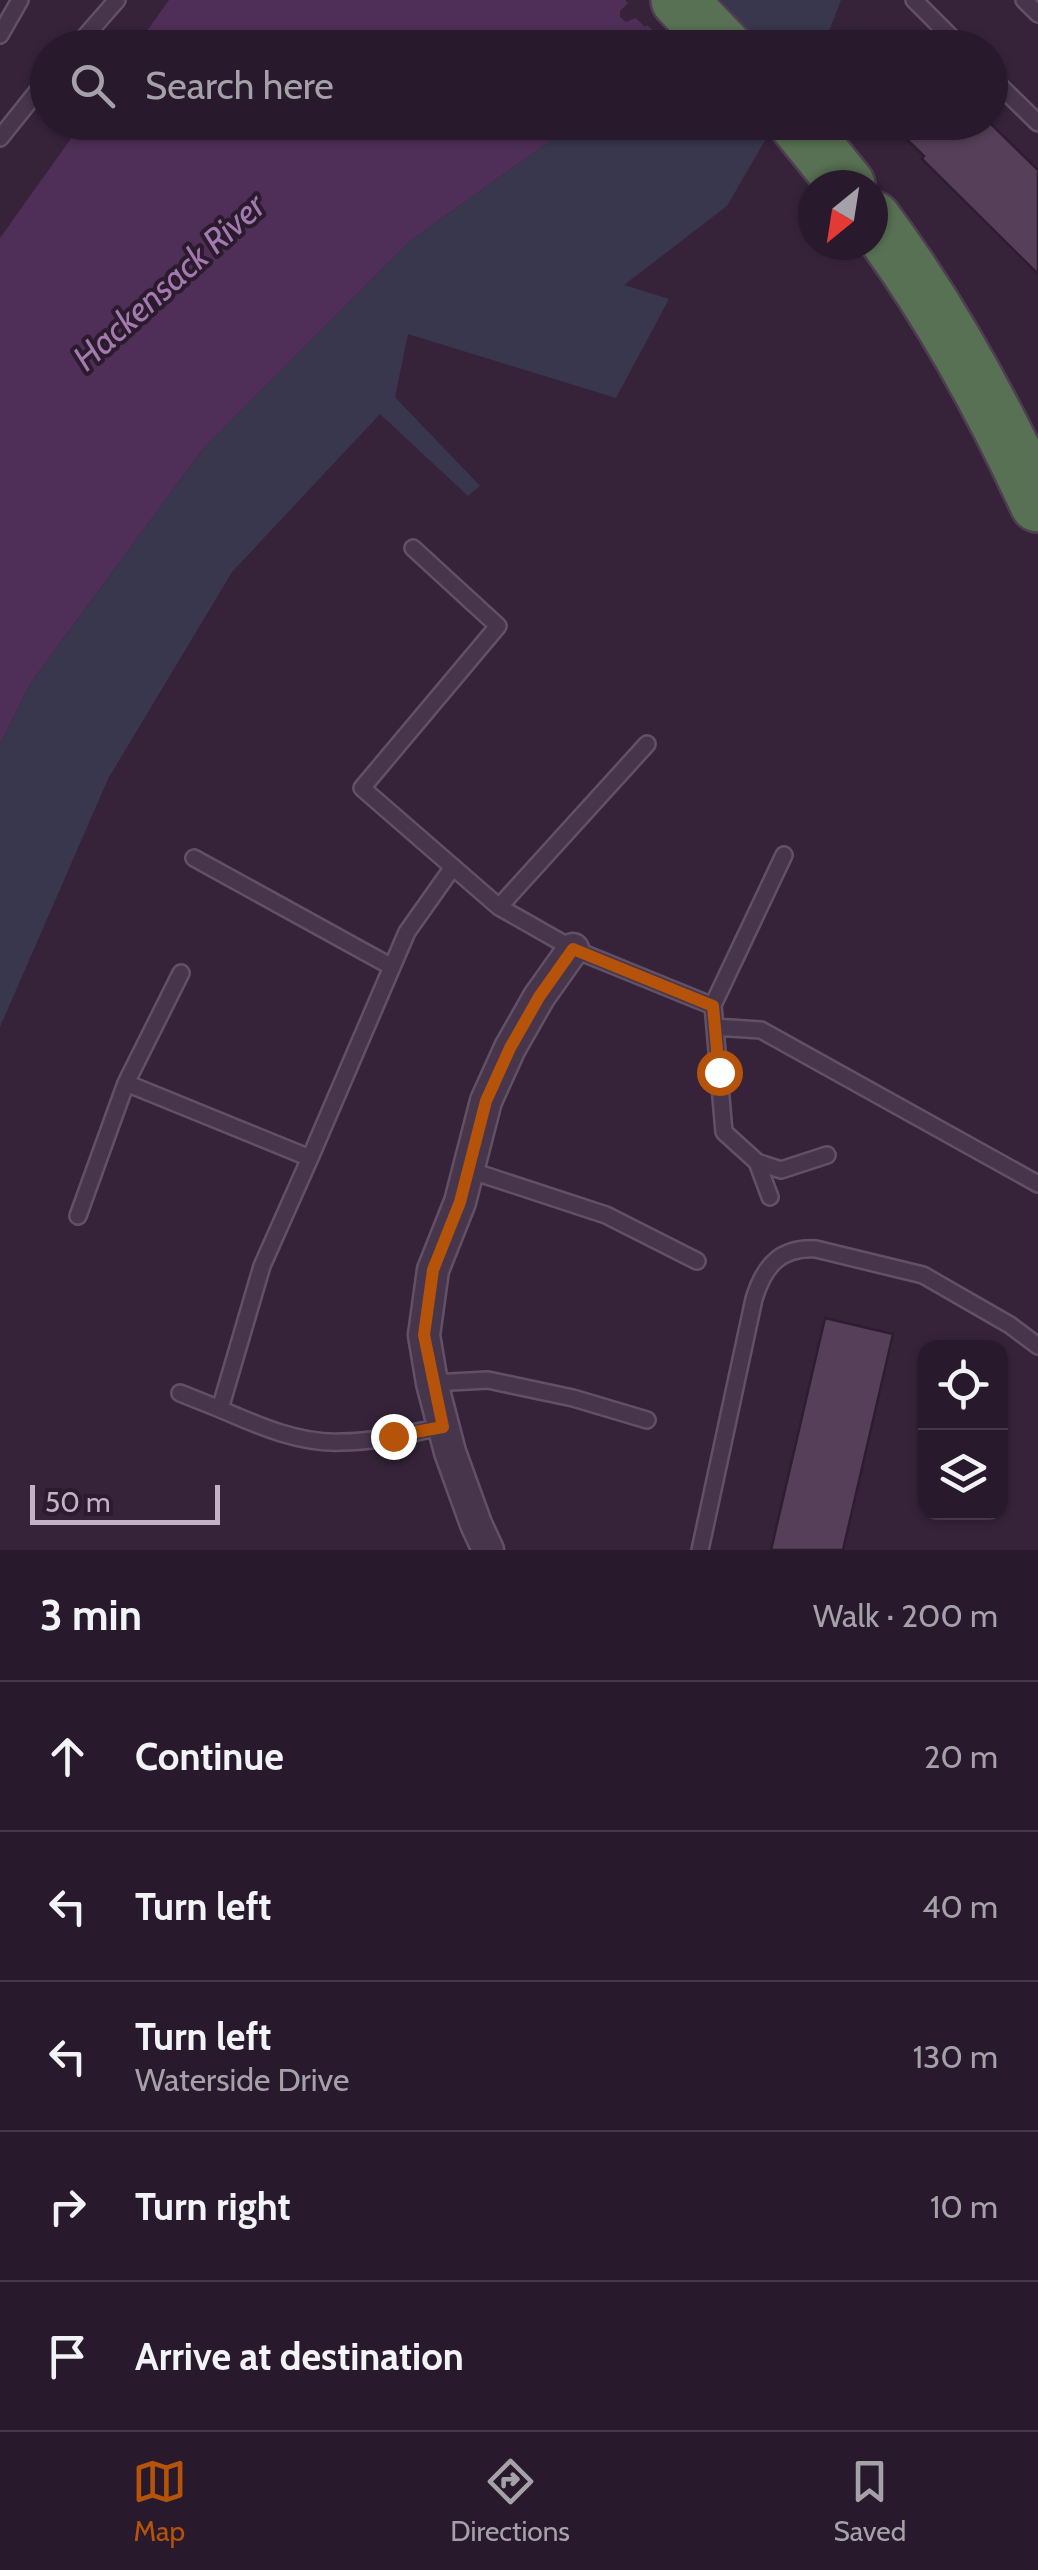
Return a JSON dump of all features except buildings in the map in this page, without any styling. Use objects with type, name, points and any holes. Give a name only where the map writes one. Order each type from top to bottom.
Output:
[{"type":"highway","points":[[679,0],[708,30]]},
{"type":"highway","points":[[811,140],[835,170]]},
{"type":"highway","points":[[888,240],[961,354],[1038,504]]},
{"type":"street","points":[[488,1550],[443,1427],[432,1383],[424,1335],[433,1270],[460,1202],[486,1101],[539,997],[573,949]]},
{"type":"lane","points":[[0,35],[20,0]]},
{"type":"lane","points":[[91,30],[117,0]]},
{"type":"lane","points":[[914,0],[944,30]]},
{"type":"lane","points":[[1024,0],[1038,14]]},
{"type":"lane","points":[[1008,93],[1038,122]]},
{"type":"lane","points":[[0,138],[30,100]]},
{"type":"lane","points":[[413,548],[498,626],[362,788],[499,907],[573,949],[713,1006]]},
{"type":"lane","points":[[499,907],[648,744]]},
{"type":"lane","points":[[784,854],[713,1006],[724,1132],[757,1162],[781,1170],[827,1155]]},
{"type":"lane","points":[[194,858],[392,967]]},
{"type":"lane","points":[[220,1409],[262,1266],[407,932],[453,867]]},
{"type":"lane","points":[[78,1216],[126,1083],[180,973]]},
{"type":"lane","points":[[715,1027],[762,1030],[1038,1184]]},
{"type":"lane","points":[[126,1083],[310,1158]]},
{"type":"lane","points":[[757,1162],[770,1197]]},
{"type":"lane","points":[[469,1170],[606,1215],[696,1261]]},
{"type":"lane","points":[[700,1550],[754,1298],[760,1281],[784,1253],[816,1249],[923,1275],[1010,1325],[1038,1346]]},
{"type":"lane","points":[[432,1383],[488,1380],[573,1398],[647,1420]]},
{"type":"lane","points":[[180,1392],[290,1435],[340,1442],[443,1427]]},
{"type":"shaded area","points":[[712,0],[841,0],[830,30],[684,30]]},
{"type":"shaded area","points":[[551,140],[765,140],[727,206],[624,285],[669,299],[616,398],[408,334],[395,397],[480,486],[468,496],[380,414],[232,572],[108,779],[0,1027],[0,745],[30,684],[203,449],[410,241]]},
{"type":"water","points":[[169,0],[712,0],[683,30],[148,30]]},
{"type":"water","name":"Hackensack River","points":[[70,140],[551,140],[410,241],[203,449],[30,684],[0,745],[0,238]]},
{"type":"pier","points":[[625,0],[717,0],[690,30],[652,30],[636,18],[626,22],[620,11],[628,3]]},
{"type":"route","points":[[393,1436],[443,1427],[424,1335],[433,1270],[460,1202],[486,1101],[539,997],[573,949],[713,1006],[719,1072]]}]
